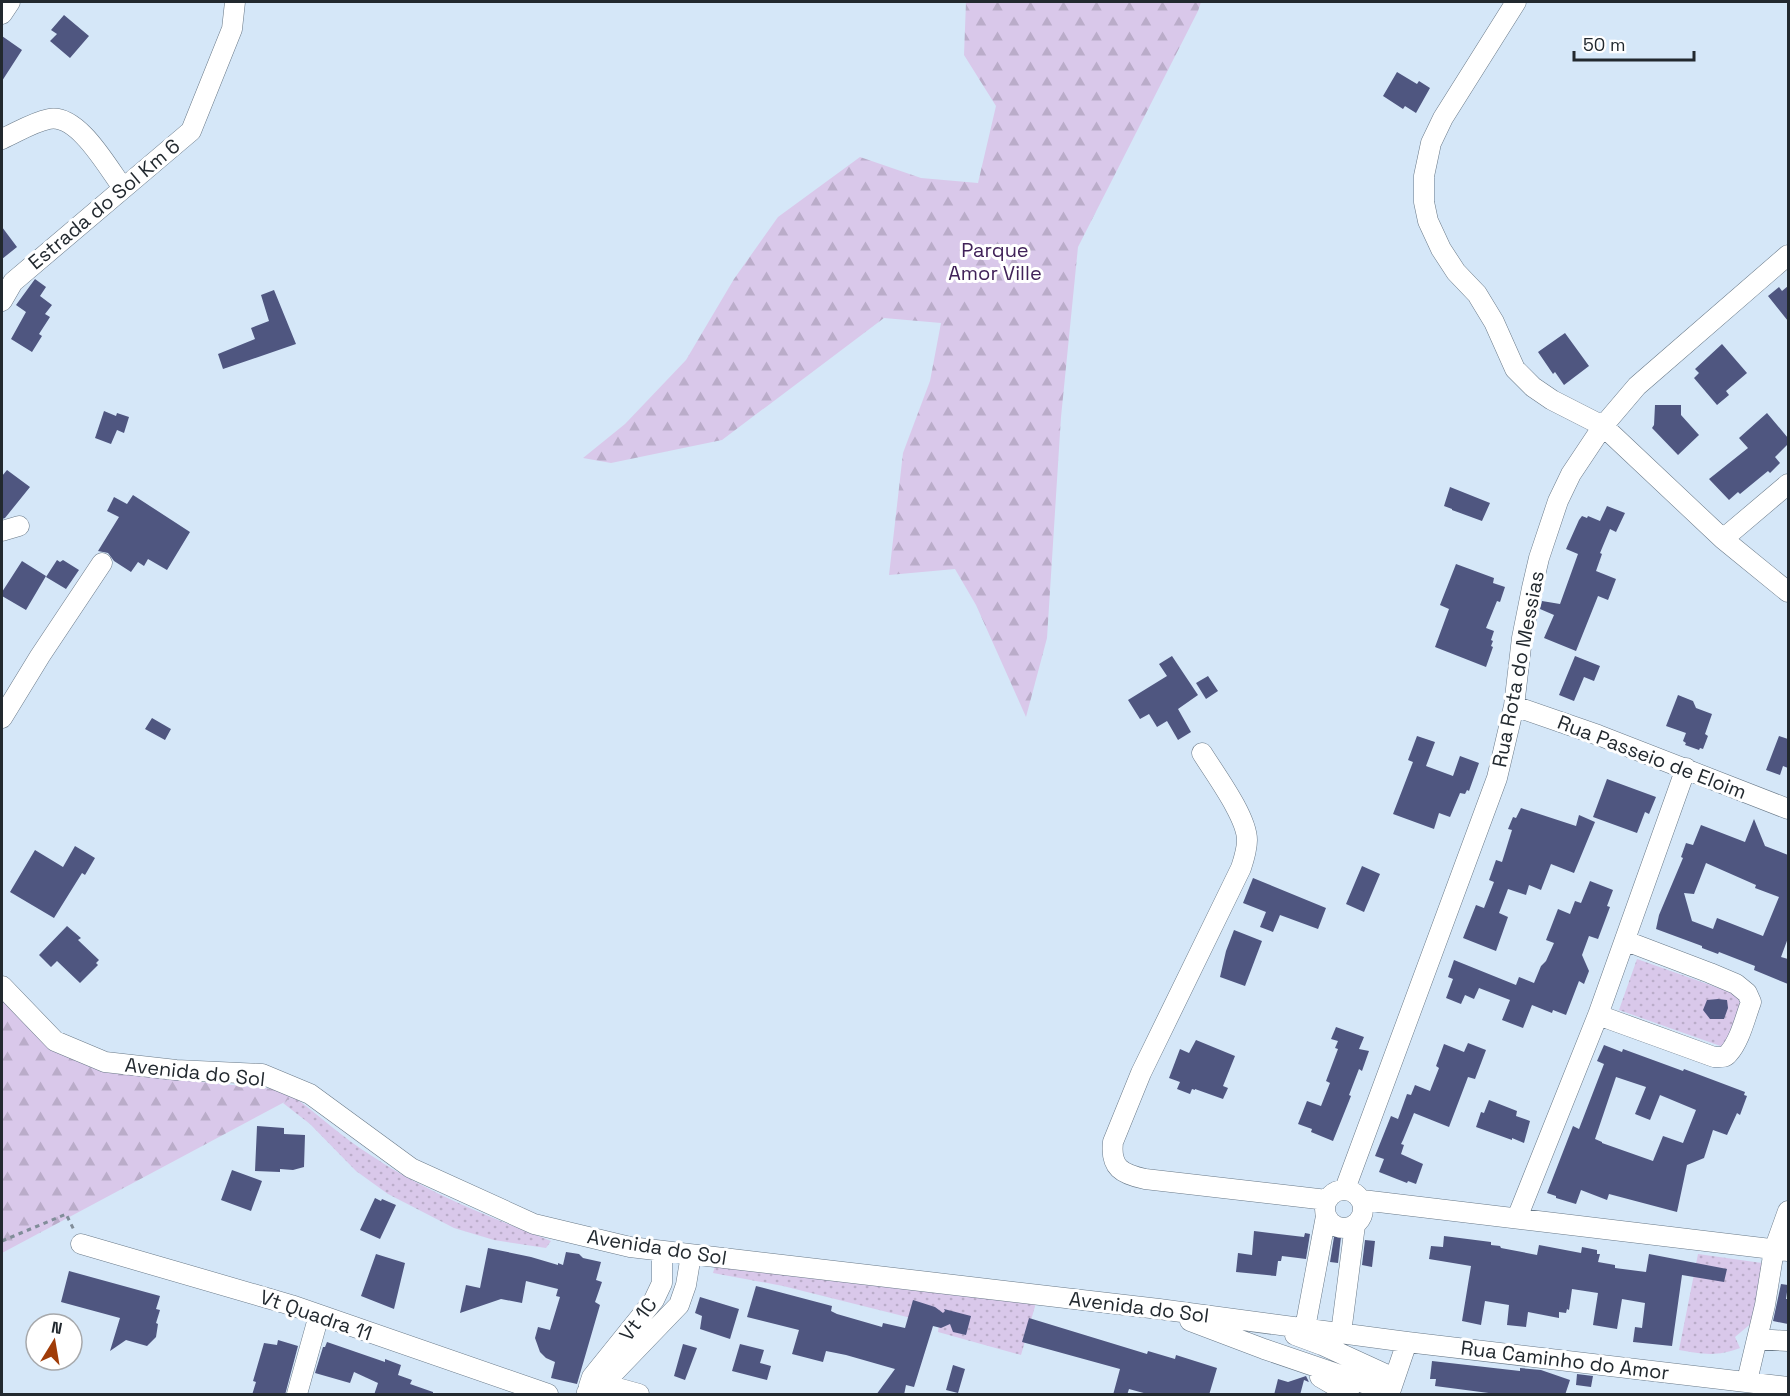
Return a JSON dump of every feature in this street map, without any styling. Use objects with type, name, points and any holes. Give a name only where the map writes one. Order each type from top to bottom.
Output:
[{"type":"street","points":[[2,14],[10,2]]},
{"type":"street","name":"Estrada do Sol Km 6","points":[[2,301],[13,282],[191,131],[232,29],[235,2]]},
{"type":"street","points":[[1516,2],[1443,118],[1431,143],[1424,176],[1424,202],[1428,221],[1441,249],[1456,272],[1477,294],[1494,322],[1515,369],[1533,387],[1552,400],[1602,426],[1723,539],[1788,592]]},
{"type":"street","points":[[2,139],[50,119],[65,120],[78,128],[123,188]]},
{"type":"street","name":"Rua Rota do Messias","points":[[1345,1189],[1497,778],[1514,706],[1522,638],[1539,558],[1562,492],[1602,426],[1637,386],[1788,255]]},
{"type":"street","points":[[1723,539],[1788,484]]},
{"type":"street","points":[[2,718],[102,563]]},
{"type":"street","name":"Rua Passeio de Eloim","points":[[1514,706],[1686,768],[1788,809]]},
{"type":"street","points":[[1202,753],[1243,820],[1248,841],[1246,852],[1241,868],[1142,1072],[1113,1142],[1114,1163],[1131,1176],[1145,1179],[1326,1208]]},
{"type":"street","points":[[1516,1218],[1626,941],[1686,768]]},
{"type":"street","points":[[1598,1015],[1714,1058],[1723,1058],[1737,1039],[1751,1002],[1736,984],[1626,941]]},
{"type":"street","name":"Avenida do Sol","points":[[2,986],[55,1041],[105,1062],[176,1070],[262,1074],[310,1094],[411,1168],[534,1224],[630,1247],[1159,1309],[1341,1333]]},
{"type":"street","points":[[1305,1328],[1326,1208],[1332,1194],[1345,1189],[1355,1193],[1362,1200],[1364,1209],[1362,1218],[1347,1229],[1338,1228],[1330,1223],[1326,1208]]},
{"type":"street","points":[[1362,1200],[1781,1250]]},
{"type":"street","points":[[1747,1382],[1781,1250],[1788,1211]]},
{"type":"street","points":[[1341,1333],[1355,1225]]},
{"type":"street","name":"Vt Quadra 11","points":[[81,1244],[280,1302],[548,1395]]},
{"type":"street","name":"Vt 1C","points":[[592,1387],[654,1300],[662,1282],[662,1251]]},
{"type":"street","points":[[592,1387],[679,1305],[686,1285],[691,1255]]},
{"type":"street","points":[[654,1300],[679,1305]]},
{"type":"street","points":[[1159,1309],[1264,1349],[1391,1388]]},
{"type":"street","points":[[297,1395],[319,1315]]},
{"type":"street","points":[[1231,1318],[1307,1339],[1391,1388]]},
{"type":"street","name":"Rua Caminho do Amor","points":[[1341,1333],[1747,1382],[1788,1384]]},
{"type":"street","points":[[1757,1339],[1788,1341]]},
{"type":"street","points":[[1391,1388],[1407,1342]]},
{"type":"street","points":[[1264,1349],[1330,1382],[1349,1395]]},
{"type":"street","points":[[592,1387],[639,1395]]},
{"type":"path","points":[[2,1241],[66,1214],[81,1244]]},
{"type":"green space","name":"Parque Amor Ville","points":[[966,2],[1201,2],[1078,247],[1061,417],[1047,638],[1026,717],[976,605],[955,569],[889,575],[903,453],[930,381],[941,323],[884,318],[722,440],[611,463],[583,458],[625,424],[686,360],[734,279],[778,217],[860,157],[921,178],[978,183],[996,106],[964,55]]},
{"type":"green space","points":[[1637,959],[1744,997],[1729,1049],[1619,1010]]},
{"type":"green space","points":[[2,995],[61,1049],[140,1076],[274,1089],[294,1097],[2,1253]]},
{"type":"green space","points":[[294,1097],[342,1135],[415,1182],[551,1241],[546,1248],[494,1240],[454,1228],[388,1194],[356,1171],[310,1124],[283,1103]]},
{"type":"green space","points":[[1698,1254],[1762,1263],[1754,1321],[1735,1337],[1740,1348],[1710,1354],[1679,1350]]},
{"type":"green space","points":[[715,1266],[1036,1303],[1021,1355],[938,1332],[939,1325],[783,1286],[713,1273]]},
{"type":"building","points":[[64,15],[89,36],[70,58],[50,41],[57,34],[51,30]]},
{"type":"building","points":[[2,36],[22,50],[2,81]]},
{"type":"building","points":[[1397,72],[1417,84],[1419,81],[1430,88],[1416,113],[1405,106],[1403,109],[1383,96]]},
{"type":"building","points":[[2,227],[17,247],[2,259]]},
{"type":"building","points":[[35,279],[46,287],[40,296],[52,305],[45,314],[50,317],[39,334],[42,336],[32,352],[11,339],[26,312],[16,305]]},
{"type":"building","points":[[1788,286],[1788,321],[1768,296],[1779,287],[1782,291]]},
{"type":"building","points":[[274,290],[296,344],[223,369],[218,354],[255,339],[251,328],[269,321],[261,295]]},
{"type":"building","points":[[1565,333],[1589,366],[1564,385],[1555,372],[1553,374],[1538,352]]},
{"type":"building","points":[[1722,344],[1747,373],[1726,391],[1729,395],[1717,405],[1694,378],[1699,373],[1695,369]]},
{"type":"building","points":[[1655,405],[1681,405],[1681,415],[1699,435],[1678,455],[1652,428]]},
{"type":"building","points":[[104,411],[116,416],[117,413],[129,417],[124,433],[117,430],[111,444],[95,438]]},
{"type":"building","points":[[1767,413],[1788,438],[1788,444],[1775,457],[1780,463],[1770,473],[1768,471],[1729,500],[1709,479],[1748,448],[1739,438]]},
{"type":"building","points":[[7,470],[30,487],[2,519],[2,476]]},
{"type":"building","points":[[1450,487],[1490,503],[1482,521],[1444,506]]},
{"type":"building","points":[[133,495],[190,532],[167,570],[148,559],[144,566],[138,562],[131,572],[114,561],[108,553],[98,551],[119,517],[107,511],[114,497],[127,504]]},
{"type":"building","points":[[1607,506],[1625,513],[1616,532],[1610,529],[1600,553],[1602,554],[1596,571],[1616,579],[1608,600],[1598,596],[1576,651],[1544,638],[1554,615],[1540,609],[1542,601],[1560,604],[1578,554],[1566,549],[1579,520],[1582,516],[1587,518],[1588,516],[1600,521]]},
{"type":"building","points":[[57,560],[60,562],[63,560],[79,570],[66,589],[46,577]]},
{"type":"building","points":[[22,561],[46,576],[26,610],[2,596],[2,592]]},
{"type":"building","points":[[1456,564],[1494,578],[1493,583],[1505,587],[1486,628],[1494,631],[1491,640],[1493,647],[1486,667],[1435,647],[1449,609],[1440,605]]},
{"type":"building","points":[[1172,656],[1198,695],[1178,709],[1191,732],[1178,740],[1167,721],[1157,727],[1149,714],[1140,719],[1128,700],[1167,676],[1159,664]]},
{"type":"building","points":[[1575,656],[1600,666],[1594,681],[1584,677],[1574,701],[1559,695]]},
{"type":"building","points":[[1208,676],[1218,691],[1206,699],[1196,683]]},
{"type":"building","points":[[1678,695],[1693,701],[1696,708],[1712,714],[1703,749],[1699,750],[1685,745],[1683,741],[1686,733],[1666,726]]},
{"type":"building","points":[[152,718],[171,729],[165,740],[145,729]]},
{"type":"building","points":[[1417,736],[1435,742],[1426,766],[1453,776],[1460,756],[1479,763],[1469,791],[1467,790],[1465,794],[1460,793],[1450,817],[1439,813],[1434,829],[1393,814],[1413,762],[1408,760]]},
{"type":"building","points":[[1779,736],[1788,739],[1788,768],[1783,766],[1780,775],[1766,770]]},
{"type":"building","points":[[1607,779],[1656,797],[1649,814],[1645,812],[1637,833],[1593,817]]},
{"type":"building","points":[[1521,808],[1576,826],[1579,815],[1595,822],[1574,873],[1551,864],[1541,890],[1529,885],[1526,895],[1508,889],[1499,913],[1508,917],[1496,951],[1463,938],[1476,905],[1484,908],[1494,882],[1489,880],[1496,860],[1502,862],[1512,830],[1508,829],[1513,817],[1516,818]]},
{"type":"building","points":[[1754,819],[1765,846],[1788,855],[1788,938],[1781,957],[1788,959],[1788,984],[1754,970],[1755,966],[1656,929],[1659,915],[1683,858],[1681,857],[1686,843],[1693,845],[1701,825],[1745,842]],"holes":[[[1706,863],[1756,885],[1755,888],[1779,897],[1763,936],[1717,918],[1713,929],[1692,921],[1684,893],[1694,894]]]},
{"type":"building","points":[[75,846],[95,858],[85,875],[82,873],[54,918],[10,892],[35,850],[63,867]]},
{"type":"building","points":[[1362,866],[1380,874],[1364,912],[1346,904]]},
{"type":"building","points":[[1253,878],[1326,908],[1318,929],[1280,915],[1273,932],[1260,927],[1266,912],[1243,903]]},
{"type":"building","points":[[1590,881],[1613,890],[1607,906],[1610,907],[1598,939],[1589,936],[1582,955],[1589,971],[1584,984],[1579,981],[1566,1015],[1553,1010],[1552,1013],[1532,1005],[1523,1028],[1502,1020],[1510,1000],[1479,988],[1474,999],[1465,995],[1461,1004],[1446,998],[1453,979],[1448,977],[1454,960],[1516,985],[1519,977],[1534,983],[1554,943],[1546,940],[1558,909],[1570,914],[1575,901],[1581,903]]},
{"type":"building","points":[[67,926],[81,938],[78,940],[99,960],[96,963],[98,965],[80,983],[57,961],[51,967],[39,955]]},
{"type":"building","points":[[1234,930],[1262,941],[1245,986],[1220,977]]},
{"type":"building","points":[[1707,1000],[1727,1000],[1728,1008],[1724,1019],[1710,1019],[1703,1010]]},
{"type":"building","points":[[1336,1027],[1364,1037],[1359,1049],[1369,1051],[1362,1071],[1359,1069],[1333,1141],[1298,1124],[1307,1101],[1321,1106],[1330,1083],[1326,1081],[1338,1049],[1335,1048],[1338,1041],[1331,1039]]},
{"type":"building","points":[[1196,1040],[1235,1056],[1223,1086],[1228,1088],[1223,1099],[1195,1089],[1192,1089],[1190,1094],[1177,1089],[1180,1082],[1169,1078],[1180,1049],[1189,1053]]},
{"type":"building","points":[[1468,1043],[1486,1050],[1475,1079],[1468,1077],[1449,1127],[1414,1113],[1401,1144],[1404,1145],[1401,1154],[1423,1164],[1416,1184],[1408,1181],[1407,1183],[1379,1172],[1384,1159],[1375,1156],[1391,1116],[1398,1119],[1407,1094],[1411,1095],[1415,1085],[1430,1091],[1439,1068],[1436,1066],[1444,1044],[1464,1052]]},
{"type":"building","points":[[1604,1045],[1622,1052],[1623,1049],[1683,1071],[1684,1069],[1745,1092],[1744,1095],[1747,1096],[1740,1115],[1737,1113],[1727,1135],[1713,1130],[1704,1158],[1687,1165],[1677,1212],[1609,1194],[1607,1200],[1581,1190],[1576,1204],[1547,1193],[1573,1126],[1579,1129],[1604,1064],[1597,1061]],"holes":[[[1616,1077],[1646,1087],[1635,1114],[1650,1120],[1660,1095],[1696,1110],[1683,1143],[1663,1136],[1653,1161],[1595,1139]]]},
{"type":"building","points":[[1489,1100],[1517,1111],[1516,1116],[1530,1121],[1524,1143],[1476,1127],[1481,1112],[1484,1113]]},
{"type":"building","points":[[257,1126],[284,1128],[284,1134],[305,1135],[304,1167],[293,1170],[280,1169],[280,1172],[255,1171]]},
{"type":"building","points":[[232,1170],[262,1181],[251,1211],[221,1200]]},
{"type":"building","points":[[375,1198],[396,1205],[380,1239],[360,1230]]},
{"type":"building","points":[[1254,1231],[1304,1237],[1305,1233],[1310,1234],[1306,1259],[1282,1256],[1281,1261],[1278,1261],[1276,1276],[1236,1272],[1238,1253],[1252,1255]]},
{"type":"building","points":[[1444,1236],[1491,1242],[1491,1245],[1501,1248],[1537,1255],[1539,1245],[1581,1253],[1582,1247],[1597,1250],[1597,1254],[1600,1254],[1598,1262],[1615,1265],[1615,1268],[1646,1272],[1649,1254],[1727,1269],[1724,1282],[1682,1275],[1672,1346],[1633,1342],[1635,1327],[1642,1328],[1645,1303],[1622,1299],[1617,1329],[1593,1325],[1598,1293],[1572,1289],[1569,1310],[1567,1309],[1566,1313],[1559,1312],[1559,1318],[1528,1312],[1526,1327],[1507,1325],[1509,1305],[1485,1301],[1481,1325],[1462,1321],[1471,1266],[1429,1259],[1431,1246],[1443,1247]]},
{"type":"building","points":[[1334,1237],[1341,1237],[1338,1263],[1330,1262]]},
{"type":"building","points":[[1365,1240],[1375,1241],[1372,1267],[1362,1265]]},
{"type":"building","points":[[488,1248],[558,1265],[558,1263],[563,1265],[566,1252],[601,1262],[596,1280],[602,1282],[595,1302],[600,1305],[577,1384],[551,1378],[555,1362],[540,1352],[535,1338],[538,1327],[550,1330],[560,1297],[556,1296],[558,1289],[526,1281],[522,1303],[501,1299],[460,1313],[466,1285],[480,1288]]},
{"type":"building","points":[[376,1254],[405,1263],[394,1309],[361,1296]]},
{"type":"building","points":[[69,1271],[160,1296],[156,1309],[160,1310],[156,1323],[158,1324],[156,1337],[147,1346],[126,1340],[110,1351],[120,1318],[61,1302]]},
{"type":"building","points":[[1781,1284],[1788,1285],[1786,1299],[1788,1299],[1788,1324],[1773,1321]]},
{"type":"building","points":[[756,1286],[832,1306],[831,1311],[837,1314],[882,1327],[883,1323],[905,1328],[913,1300],[935,1307],[943,1313],[944,1309],[971,1316],[966,1335],[953,1332],[950,1324],[941,1328],[933,1326],[914,1387],[906,1385],[904,1395],[876,1395],[895,1369],[826,1351],[823,1362],[792,1354],[799,1330],[747,1317]]},
{"type":"building","points":[[700,1297],[739,1309],[730,1339],[700,1329],[702,1316],[695,1313]]},
{"type":"building","points":[[1029,1318],[1147,1354],[1148,1351],[1175,1359],[1176,1355],[1217,1368],[1209,1395],[1151,1395],[1129,1389],[1127,1395],[1113,1395],[1120,1369],[1022,1342]]},
{"type":"building","points":[[278,1340],[298,1346],[285,1395],[252,1395],[256,1382],[253,1381],[264,1343],[277,1345]]},
{"type":"building","points":[[327,1342],[385,1362],[385,1359],[401,1365],[398,1375],[412,1380],[410,1384],[433,1392],[433,1395],[374,1395],[378,1383],[354,1372],[350,1383],[315,1373],[323,1347]]},
{"type":"building","points":[[683,1344],[697,1348],[685,1380],[674,1376]]},
{"type":"building","points":[[740,1344],[764,1350],[760,1363],[771,1366],[767,1380],[732,1371]]},
{"type":"building","points":[[1432,1361],[1520,1371],[1520,1368],[1541,1370],[1570,1380],[1565,1395],[1504,1395],[1435,1386],[1436,1379],[1430,1379]]},
{"type":"building","points":[[953,1365],[965,1369],[958,1393],[946,1390]]},
{"type":"building","points":[[1577,1374],[1593,1376],[1591,1387],[1576,1385]]},
{"type":"building","points":[[1306,1376],[1309,1382],[1304,1380],[1300,1395],[1274,1395],[1278,1379],[1288,1382]]}]
